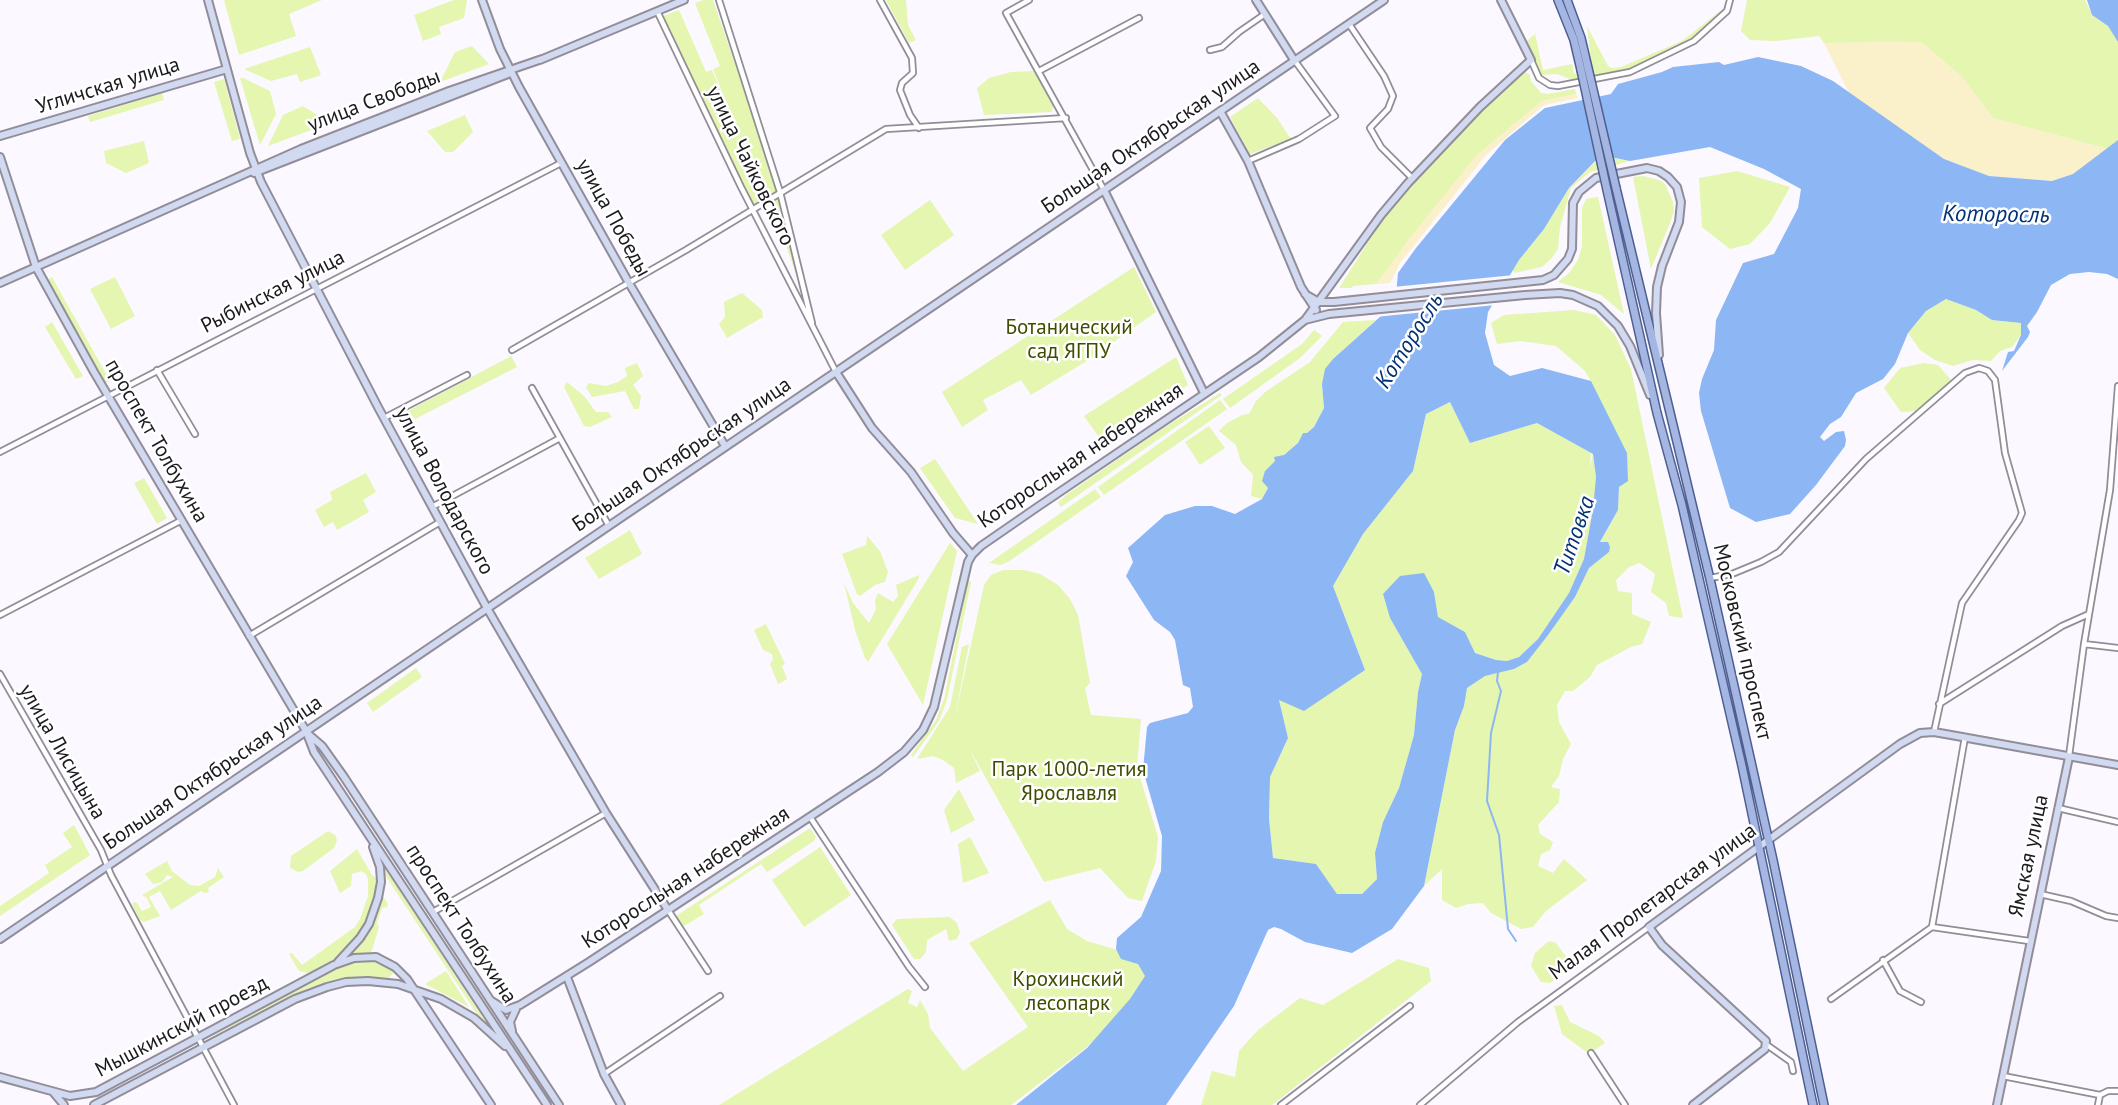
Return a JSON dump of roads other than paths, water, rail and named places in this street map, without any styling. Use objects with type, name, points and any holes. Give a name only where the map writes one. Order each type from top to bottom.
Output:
[{"type":"main road","name":"улица Володарского","points":[[208,0],[256,170],[384,418],[487,608],[606,813],[668,910]]},
{"type":"main road","name":"улица Победы","points":[[482,0],[510,71],[629,283],[725,446]]},
{"type":"main road","name":"улица Свободы","points":[[0,283],[256,170],[542,59],[684,0]]},
{"type":"main road","points":[[1256,0],[1294,60]]},
{"type":"main road","name":"Большая Октябрьская улица","points":[[0,939],[1384,0]]},
{"type":"main road","points":[[1501,0],[1531,60]]},
{"type":"main road","points":[[1558,0],[1585,69]]},
{"type":"main road","points":[[1567,0],[1581,38],[1585,69]]},
{"type":"main road","name":"Которосльная набережная","points":[[520,1005],[810,817],[904,752],[923,730],[939,691],[964,577],[972,555],[981,546],[1259,357],[1305,320],[1381,215],[1412,178],[1480,107],[1531,60]]},
{"type":"main road","name":"Угличская улица","points":[[0,136],[226,69]]},
{"type":"main road","name":"Московский проспект","points":[[1585,69],[1661,370],[1710,579],[1769,840],[1824,1105]]},
{"type":"main road","name":"Московский проспект","points":[[1585,69],[1607,190],[1759,847],[1813,1105]]},
{"type":"main road","points":[[1220,111],[1248,160],[1305,294],[1314,308],[1325,315]]},
{"type":"main road","name":"проспект Толбухина","points":[[0,157],[36,267],[108,396],[306,732],[314,752],[547,1105]]},
{"type":"main road","points":[[1305,294],[1319,302],[1334,302],[1543,279],[1554,275],[1572,250],[1573,203],[1588,183],[1606,175],[1647,168],[1668,177],[1676,187],[1681,202],[1679,222],[1661,266],[1657,287],[1656,313],[1661,370]]},
{"type":"main road","points":[[1104,190],[1204,393]]},
{"type":"main road","points":[[1305,320],[1325,315],[1545,293],[1560,293],[1585,299],[1608,315],[1618,326],[1630,346],[1657,413]]},
{"type":"main road","name":"улица Чайковского","points":[[836,372],[872,428],[911,472],[953,533],[972,555]]},
{"type":"main road","name":"проспект Толбухина","points":[[306,732],[322,746],[344,777],[559,1105]]},
{"type":"main road","points":[[1934,732],[2118,765]]},
{"type":"main road","name":"Малая Пролетарская улица","points":[[1649,927],[1913,737],[1920,733],[1934,732]]},
{"type":"main road","name":"Ямская улица","points":[[1997,1105],[2068,757]]},
{"type":"main road","name":"Мышкинский проезд","points":[[334,965],[360,938],[378,898],[380,867],[368,835]]},
{"type":"main road","points":[[1649,927],[1662,945],[1764,1038],[1767,1045],[1693,1105]]},
{"type":"main road","name":"Мышкинский проезд","points":[[0,1077],[70,1096],[96,1092],[200,1039],[334,965],[354,958],[376,957],[395,967],[413,988]]},
{"type":"main road","points":[[388,983],[395,977],[395,967]]},
{"type":"main road","points":[[567,977],[604,1074],[621,1105]]},
{"type":"main road","name":"Мышкинский проезд","points":[[94,1105],[310,992],[346,982],[388,983],[413,988],[441,999],[474,1018],[517,1058]]},
{"type":"main road","points":[[413,988],[491,1105]]},
{"type":"main road","points":[[429,1012],[431,1003],[441,999]]},
{"type":"main road","points":[[490,1000],[506,1010],[520,1005]]},
{"type":"main road","points":[[514,1037],[510,1021],[513,1011],[520,1005]]},
{"type":"main road","points":[[51,1092],[56,1094],[64,1105]]},
{"type":"street","name":"улица Чайковского","points":[[719,0],[780,191],[815,334]]},
{"type":"street","points":[[880,0],[912,58],[912,73],[902,83],[900,90],[919,128]]},
{"type":"street","points":[[1029,0],[1006,13],[1104,190]]},
{"type":"street","points":[[1531,60],[1539,78],[1550,85],[1558,86],[1630,72],[1694,41],[1727,11],[1730,0]]},
{"type":"street","name":"улица Чайковского","points":[[657,11],[753,211],[836,372]]},
{"type":"street","points":[[1210,50],[1222,47],[1265,14]]},
{"type":"street","points":[[1039,71],[1139,18]]},
{"type":"street","points":[[1349,24],[1384,76],[1393,96],[1388,109],[1370,128],[1381,147],[1412,178]]},
{"type":"street","points":[[1248,160],[1299,138],[1335,116],[1294,60]]},
{"type":"street","points":[[512,350],[753,211],[780,191],[886,129],[1066,118]]},
{"type":"street","name":"Рыбинская улица","points":[[0,452],[562,162]]},
{"type":"street","points":[[1710,579],[1732,574],[1779,552],[1866,459],[1968,370],[1979,368],[1988,371],[1995,380],[2005,453],[2022,513],[2020,520],[1962,603],[1934,732]]},
{"type":"street","points":[[157,370],[195,434]]},
{"type":"street","points":[[384,418],[467,375]]},
{"type":"street","name":"Ямская улица","points":[[2068,757],[2110,491],[2118,386]]},
{"type":"street","points":[[533,388],[609,526]]},
{"type":"street","points":[[432,507],[560,438]]},
{"type":"street","points":[[0,615],[182,520]]},
{"type":"street","points":[[249,636],[440,522]]},
{"type":"street","points":[[1940,704],[2062,626],[2090,613]]},
{"type":"street","points":[[2084,645],[2118,648]]},
{"type":"street","name":"улица Лисицына","points":[[0,674],[107,866],[234,1105]]},
{"type":"street","points":[[1932,927],[1965,737]]},
{"type":"street","points":[[2057,808],[2118,822]]},
{"type":"street","points":[[433,912],[606,813]]},
{"type":"street","points":[[810,817],[909,967],[925,986]]},
{"type":"street","points":[[2039,894],[2071,901],[2106,916],[2118,918]]},
{"type":"street","name":"улица Володарского","points":[[668,910],[708,971]]},
{"type":"street","name":"Малая Пролетарская улица","points":[[1420,1105],[1518,1022],[1649,927]]},
{"type":"street","points":[[1830,999],[1932,927],[2029,941]]},
{"type":"street","points":[[1884,960],[1900,991],[1921,1002]]},
{"type":"street","points":[[604,1074],[720,996]]},
{"type":"street","points":[[1281,1105],[1410,1006]]},
{"type":"street","points":[[1767,1045],[1791,1062],[1793,1071]]},
{"type":"street","points":[[1591,1053],[1625,1105]]},
{"type":"street","points":[[2003,1076],[2100,1096],[2108,1091],[2118,1091]]},
{"type":"street","points":[[2098,1105],[2100,1096]]},
{"type":"water","points":[[2087,0],[2118,0],[2118,42],[2108,26],[2092,15]]},
{"type":"water","name":"Которосль","points":[[1758,57],[1801,66],[1833,81],[1944,159],[1989,176],[2052,181],[2073,174],[2118,140],[2118,279],[2107,274],[2089,272],[2070,274],[2051,285],[2027,326],[2030,332],[2028,337],[2002,371],[2008,352],[2014,351],[2021,335],[2021,323],[1992,320],[1976,310],[1946,299],[1926,311],[1908,333],[1895,364],[1883,379],[1856,393],[1841,417],[1830,424],[1820,437],[1824,441],[1836,432],[1844,431],[1846,440],[1845,446],[1816,485],[1790,514],[1756,522],[1730,508],[1701,411],[1699,393],[1714,350],[1716,320],[1743,263],[1774,254],[1798,208],[1801,189],[1764,169],[1710,147],[1630,161],[1601,155],[1569,188],[1544,229],[1519,260],[1488,312],[1485,333],[1494,365],[1510,376],[1542,368],[1591,381],[1627,453],[1628,481],[1619,487],[1618,510],[1600,542],[1608,542],[1609,552],[1589,568],[1575,597],[1527,662],[1514,669],[1485,676],[1467,688],[1455,730],[1424,886],[1392,929],[1352,953],[1305,942],[1274,927],[1268,930],[1234,1006],[1166,1105],[1016,1105],[1087,1048],[1130,999],[1145,976],[1138,964],[1121,959],[1116,949],[1117,938],[1141,917],[1161,871],[1162,836],[1143,770],[1147,727],[1150,723],[1188,713],[1193,707],[1190,688],[1183,685],[1175,640],[1170,632],[1154,620],[1126,576],[1133,562],[1128,548],[1165,515],[1195,506],[1212,506],[1235,514],[1262,499],[1268,488],[1262,481],[1265,471],[1275,461],[1274,457],[1284,455],[1298,443],[1303,433],[1314,427],[1324,408],[1322,384],[1325,369],[1381,316],[1396,295],[1398,273],[1505,140],[1545,108],[1611,94],[1618,84],[1673,67],[1719,62],[1724,65]],"holes":[[[1450,402],[1470,443],[1537,423],[1593,454],[1596,477],[1584,559],[1569,593],[1538,639],[1519,657],[1507,661],[1475,653],[1465,632],[1438,617],[1434,592],[1424,573],[1400,576],[1383,594],[1390,618],[1422,674],[1414,735],[1399,788],[1383,822],[1375,853],[1377,879],[1362,894],[1337,894],[1316,864],[1273,858],[1269,819],[1270,777],[1288,738],[1279,700],[1304,711],[1365,670],[1333,586],[1363,534],[1413,471],[1426,414]]]},
{"type":"waterway","name":"Титовка","points":[[1498,672],[1497,681],[1501,691],[1491,733],[1487,801],[1499,835],[1508,929],[1516,941]]},
{"type":"park label","name":"Ботанический сад ЯГПУ","points":[[1069,340]]},
{"type":"park label","name":"Парк 1000-летия Ярославля","points":[[1069,782]]},
{"type":"park label","name":"Крохинский лесопарк","points":[[1068,992]]}]
